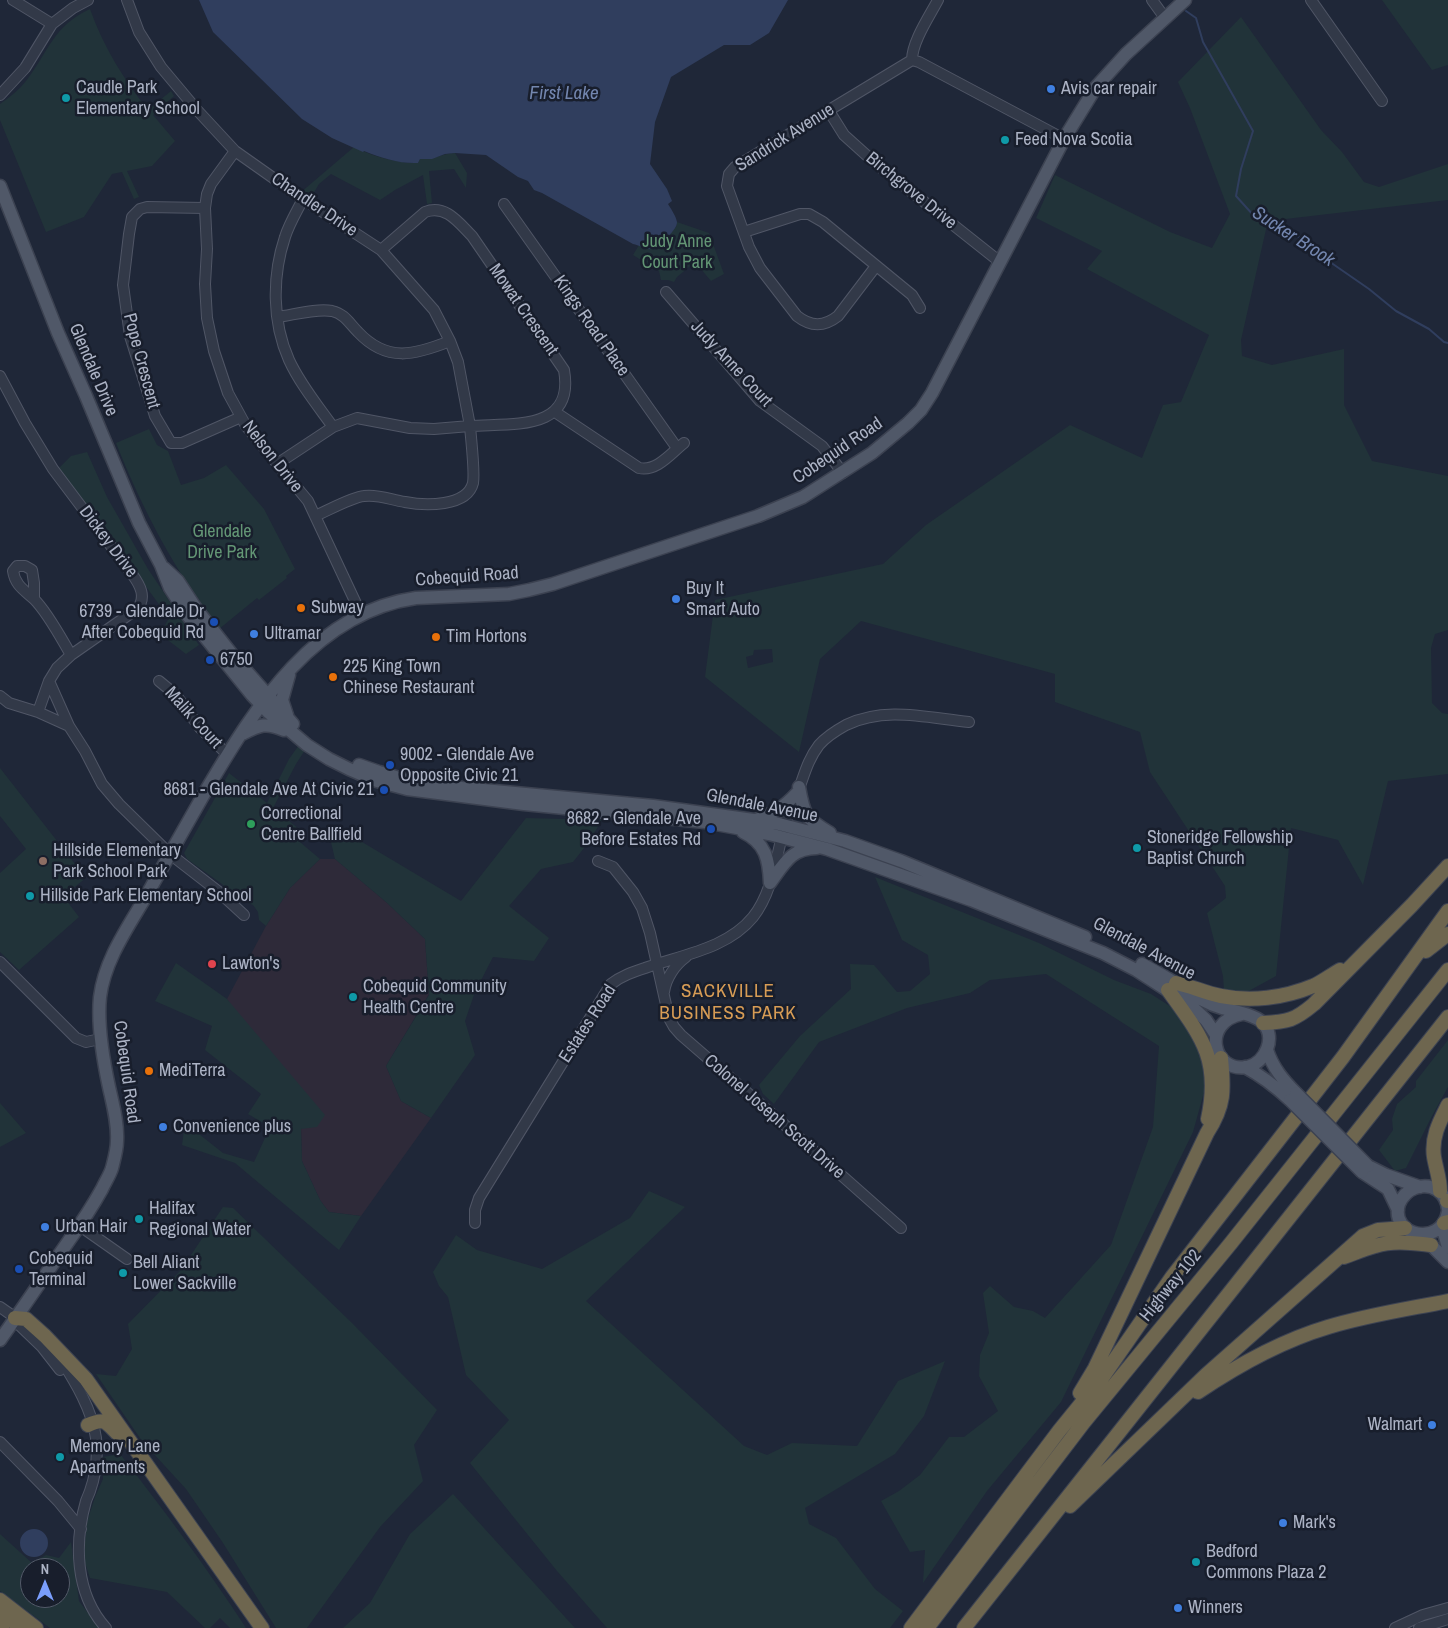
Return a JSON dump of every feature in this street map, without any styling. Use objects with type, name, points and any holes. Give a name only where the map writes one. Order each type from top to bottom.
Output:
[{"type":"highway","points":[[1263,1023],[1290,1020],[1300,1015],[1412,905],[1448,866]]},
{"type":"highway","points":[[910,1628],[1059,1431],[1102,1378],[1172,1277],[1343,1057],[1448,911]]},
{"type":"highway","points":[[1390,993],[1425,952],[1448,934]]},
{"type":"highway","points":[[1207,1132],[1213,1089],[1211,1067],[1202,1040],[1172,986],[1192,986],[1207,993],[1245,999],[1271,997],[1314,985],[1352,965]]},
{"type":"highway","name":"Highway 102","points":[[927,1628],[1084,1422],[1231,1243],[1448,970]]},
{"type":"highway","points":[[964,1628],[1448,1017]]},
{"type":"highway","points":[[1059,1431],[1095,1368],[1207,1132],[1216,1118],[1222,1101],[1224,1082],[1221,1058]]},
{"type":"highway","points":[[1446,1211],[1433,1147],[1437,1127],[1448,1105]]},
{"type":"highway","points":[[1084,1422],[1215,1224]]},
{"type":"highway","points":[[1027,1548],[1206,1375],[1363,1236],[1370,1232],[1389,1228],[1405,1228]]},
{"type":"highway","points":[[1339,1258],[1392,1242],[1431,1245]]},
{"type":"highway","points":[[1181,1399],[1195,1394],[1223,1375],[1263,1353],[1299,1337],[1355,1320],[1448,1301]]},
{"type":"highway","points":[[15,1318],[26,1319],[86,1379],[262,1628]]},
{"type":"highway","points":[[90,1424],[104,1421],[136,1450]]},
{"type":"highway","points":[[0,1600],[36,1628]]},
{"type":"highway","points":[[0,1611],[21,1628]]},
{"type":"main road","name":"Cobequid Road","points":[[0,1340],[80,1226],[111,1171],[117,1141],[112,1101],[100,1039],[100,997],[106,973],[116,949],[170,854],[228,755],[263,700],[314,646],[361,614],[404,599],[509,594],[553,584],[758,516],[803,497],[843,473],[889,440],[921,410],[932,393],[1064,139],[1096,86],[1126,54],[1185,0]]},
{"type":"main road","name":"Glendale Drive","points":[[0,186],[58,333],[139,523],[161,565],[170,588],[188,616],[263,700]]},
{"type":"main road","points":[[242,734],[265,724],[290,727],[282,700],[290,670]]},
{"type":"main road","name":"Glendale Avenue","points":[[263,700],[307,745],[329,759],[377,781],[407,789],[533,805],[704,822],[730,827],[783,831],[845,842],[900,861],[1109,946],[1172,986],[1206,1020],[1216,1035],[1215,1044],[1221,1058]]},
{"type":"main road","name":"Glendale Avenue","points":[[290,727],[334,754],[379,772],[410,780],[462,788],[653,806],[756,820],[827,849],[972,900],[1103,953],[1202,1001],[1250,1015],[1263,1023]]},
{"type":"main road","points":[[756,820],[774,813],[785,806],[798,790]]},
{"type":"main road","points":[[798,790],[803,810],[814,824],[845,842]]},
{"type":"main road","points":[[730,827],[755,839],[763,849],[769,863],[770,884]]},
{"type":"main road","points":[[770,884],[792,855],[804,849],[827,849]]},
{"type":"main road","points":[[1216,1035],[1219,1027],[1225,1020],[1242,1014]]},
{"type":"main road","points":[[1221,1058],[1231,1065],[1239,1067],[1256,1064],[1263,1058],[1269,1042],[1268,1033],[1263,1023]]},
{"type":"main road","points":[[1267,1050],[1272,1065],[1293,1097]]},
{"type":"main road","points":[[1245,1067],[1293,1097],[1365,1169],[1388,1189],[1398,1210],[1400,1222],[1405,1228],[1416,1234],[1430,1234],[1446,1211]]},
{"type":"main road","points":[[1365,1169],[1420,1186],[1428,1186],[1446,1211],[1448,1246]]},
{"type":"main road","points":[[1398,1210],[1403,1197],[1420,1186]]},
{"type":"main road","points":[[1421,1235],[1448,1262]]},
{"type":"street","points":[[13,0],[52,24]]},
{"type":"street","points":[[0,94],[25,68],[52,24],[73,8],[88,0]]},
{"type":"street","name":"Chandler Drive","points":[[127,0],[139,32],[161,67],[197,110],[235,151],[303,199],[381,250],[434,310],[450,341],[458,362],[470,426],[473,481],[469,492],[458,500],[428,504],[377,496],[362,496],[315,516]]},
{"type":"street","points":[[938,0],[912,53],[916,61],[1064,139]]},
{"type":"street","points":[[1152,0],[1165,18]]},
{"type":"street","points":[[1311,0],[1382,101]]},
{"type":"street","name":"Sandrick Avenue","points":[[876,266],[838,316],[832,321],[823,325],[804,321],[797,316],[760,268],[749,247],[727,186],[727,179],[732,170],[916,61]]},
{"type":"street","name":"Birchgrove Drive","points":[[829,111],[844,135],[874,162],[1000,262]]},
{"type":"street","name":"Nelson Drive","points":[[235,151],[211,184],[205,208],[207,318],[214,351],[228,393],[246,426],[308,501],[361,614]]},
{"type":"street","points":[[303,199],[286,235],[279,258],[276,283],[278,317],[289,360],[333,428]]},
{"type":"street","name":"Kings Road Place","points":[[504,204],[680,446],[652,468],[639,468],[555,412]]},
{"type":"street","name":"Pope Crescent","points":[[205,208],[146,207],[140,209],[132,217],[124,284],[130,336],[155,416],[171,443],[182,443],[241,417]]},
{"type":"street","name":"Mowat Crescent","points":[[381,250],[431,209],[440,210],[457,221],[472,236],[564,370],[566,379],[564,397],[555,412]]},
{"type":"street","points":[[744,232],[800,214],[809,214],[823,222],[912,295],[920,308]]},
{"type":"street","name":"Judy Anne Court","points":[[666,292],[760,401],[822,446],[843,473]]},
{"type":"street","points":[[278,317],[322,310],[332,311],[344,315],[358,333],[374,346],[385,352],[392,353],[415,352],[450,341]]},
{"type":"street","name":"Dickey Drive","points":[[1,379],[54,470],[132,574],[141,589],[142,604],[137,609],[72,655],[57,668],[49,681],[38,712]]},
{"type":"street","points":[[277,464],[333,428],[357,418],[410,428],[434,430],[530,422],[548,417],[555,412]]},
{"type":"street","points":[[34,599],[72,655]]},
{"type":"street","points":[[49,681],[69,726],[85,750],[102,784],[119,804],[170,854],[220,892],[244,915]]},
{"type":"street","name":"Malik Court","points":[[159,681],[176,695],[200,728],[228,755]]},
{"type":"street","points":[[0,696],[9,703],[38,712],[69,726]]},
{"type":"street","name":"Estates Road","points":[[474,1223],[475,1210],[479,1198],[611,984],[626,975],[718,944],[752,917],[770,884],[783,831],[808,763],[820,745],[835,732],[860,718],[890,714],[969,722]]},
{"type":"street","name":"Colonel Joseph Scott Drive","points":[[598,861],[613,867],[633,892],[644,914],[669,1018],[674,1027],[901,1228]]},
{"type":"street","points":[[664,996],[666,983],[673,971],[680,962],[694,952]]},
{"type":"street","points":[[0,962],[76,1038],[86,1042],[100,1039]]},
{"type":"street","points":[[80,1226],[128,1258]]},
{"type":"street","points":[[0,1307],[40,1336],[60,1357],[83,1398],[96,1438],[95,1469],[90,1492],[86,1500],[81,1530],[80,1565],[82,1583],[88,1601],[106,1628]]},
{"type":"street","points":[[0,1442],[58,1501],[81,1530]]},
{"type":"street","points":[[1395,1628],[1423,1615],[1448,1608]]},
{"type":"street","points":[[1419,1628],[1448,1619]]},
{"type":"shaded area","points":[[320,859],[335,859],[386,902],[425,939],[429,994],[386,1066],[401,1101],[431,1118],[361,1216],[329,1212],[320,1200],[302,1161],[301,1129],[227,999],[266,926],[290,888]]},
{"type":"green space","points":[[1382,0],[1448,0],[1448,65],[1432,70]]},
{"type":"green space","points":[[90,9],[101,36],[115,62],[148,110],[171,91],[174,96],[153,115],[175,141],[152,166],[127,171],[139,197],[134,199],[122,172],[112,174],[84,217],[46,232],[0,120],[0,104],[26,81],[60,31],[68,23]]},
{"type":"green space","points":[[1241,17],[1321,130],[1342,152],[1364,182],[1379,187],[1448,164],[1448,200],[1277,220],[1267,225],[1241,340],[1242,356],[1272,365],[1344,349],[1344,405],[1372,461],[1448,476],[1448,630],[1435,634],[1431,648],[1432,703],[1442,713],[1448,714],[1448,774],[1388,781],[1363,885],[1338,840],[1291,828],[1276,976],[1225,1004],[1223,976],[1207,913],[1226,898],[1225,886],[1150,772],[1140,732],[1055,702],[1055,674],[861,621],[820,659],[799,752],[705,677],[715,600],[883,564],[926,525],[1070,425],[1142,458],[1163,405],[1181,402],[1209,335],[1087,269],[1102,251],[1036,218],[1055,175],[1170,232],[1212,248],[1230,214],[1190,108],[1178,82]],"holes":[[[772,649],[773,662],[748,668],[746,657],[753,655],[754,650]]]},
{"type":"green space","points":[[354,147],[386,159],[410,163],[418,163],[420,159],[455,153],[467,173],[466,188],[454,169],[429,171],[432,203],[427,204],[423,175],[380,200],[331,174],[319,184],[310,199],[300,193]]},
{"type":"green space","name":"Judy Anne Court Park","points":[[677,222],[709,233],[724,274],[711,281],[695,262],[677,277],[674,282],[661,280],[659,271],[633,255],[639,245],[648,249],[659,245],[676,227]]},
{"type":"green space","name":"Glendale Drive Park","points":[[149,429],[157,445],[168,451],[181,485],[204,478],[226,465],[264,509],[295,569],[286,576],[287,578],[259,600],[257,598],[219,629],[161,540],[116,443]]},
{"type":"green space","points":[[87,452],[107,497],[148,569],[199,645],[186,654],[160,634],[169,618],[59,468],[71,456]]},
{"type":"green space","points":[[299,745],[305,750],[273,808],[299,829],[294,837],[320,859],[290,888],[266,926],[259,920],[258,912],[253,905],[237,899],[222,884],[187,859],[184,853],[229,773],[267,803],[289,759]]},
{"type":"green space","name":"Hillside Elementary Park School Park","points":[[0,768],[86,878],[63,896],[79,917],[19,970],[0,952],[0,873],[26,849],[0,816]]},
{"type":"green space","points":[[526,818],[602,820],[588,843],[573,862],[541,869],[509,906],[549,938],[534,961],[493,957],[475,992],[465,1021],[475,1055],[431,1118],[401,1101],[386,1066],[429,995],[425,939],[386,902],[335,859],[331,842],[347,833],[461,901]]},
{"type":"green space","points":[[875,877],[1039,943],[1114,980],[1151,994],[1176,1010],[1211,1067],[1193,1132],[1061,1402],[987,1491],[923,1583],[925,1550],[910,1552],[881,1501],[899,1491],[920,1475],[949,1437],[964,1437],[998,1411],[979,1376],[980,1355],[989,1333],[983,1293],[990,1286],[1014,1307],[1033,1311],[1045,1318],[1111,1245],[1153,1127],[1159,1046],[1046,974],[990,980],[970,993],[907,1008],[819,1042],[774,1104],[763,1094],[759,1085],[800,1036],[851,989],[850,964],[874,965],[897,992],[910,991],[930,974],[928,955],[902,940]]},
{"type":"green space","points":[[176,963],[227,999],[325,1115],[317,1127],[301,1129],[302,1161],[320,1200],[329,1212],[361,1216],[339,1250],[235,1163],[182,1145],[185,1123],[223,1153],[254,1162],[270,1127],[248,1114],[261,1094],[205,1050],[212,1026],[155,1001]]},
{"type":"green space","points":[[1448,1040],[1448,1087],[1406,1168],[1395,1171],[1379,1150],[1393,1130],[1392,1119],[1397,1104],[1416,1087],[1416,1081]]},
{"type":"green space","points":[[0,1103],[26,1133],[0,1147]]},
{"type":"green space","points":[[649,1191],[685,1207],[586,1301],[744,1446],[767,1455],[792,1443],[857,1446],[898,1381],[945,1361],[924,1416],[895,1454],[805,1508],[809,1524],[836,1538],[875,1589],[903,1611],[890,1628],[607,1628],[557,1571],[470,1463],[509,1420],[466,1375],[448,1297],[439,1286],[433,1272],[456,1235],[477,1250],[542,1269],[630,1218]]},
{"type":"green space","points":[[223,1207],[233,1208],[352,1323],[437,1410],[414,1445],[423,1481],[380,1527],[307,1628],[276,1628],[223,1543],[186,1489],[142,1441],[96,1374],[116,1376],[132,1349],[128,1324],[181,1270]]},
{"type":"green space","points":[[120,1454],[185,1540],[246,1628],[230,1628],[220,1618],[210,1628],[205,1628],[167,1592],[90,1578],[84,1560],[87,1522],[103,1479],[103,1457]]},
{"type":"green space","points":[[453,1494],[575,1628],[343,1628],[370,1603],[410,1534]]},
{"type":"green space","points":[[0,1534],[26,1558],[20,1558],[20,1606],[0,1591]]},
{"type":"green space","points":[[71,1542],[79,1601],[99,1628],[50,1628],[23,1608],[70,1608],[70,1558],[59,1558]]},
{"type":"green space","points":[[46,1555],[59,1558],[41,1558]]},
{"type":"water","name":"First Lake","points":[[199,0],[788,0],[769,33],[750,45],[724,45],[671,77],[655,122],[650,164],[667,189],[672,201],[668,204],[677,222],[674,230],[666,238],[649,249],[633,244],[534,190],[528,181],[518,177],[486,155],[455,153],[445,154],[432,159],[420,159],[418,163],[404,163],[363,152],[332,138],[302,119],[213,32]]},
{"type":"water","points":[[34,1529],[44,1533],[48,1543],[44,1553],[34,1557],[24,1553],[20,1543],[24,1533]]},
{"type":"waterway","name":"Sucker Brook","points":[[1186,11],[1196,18],[1203,42],[1253,131],[1241,169],[1236,196],[1255,217],[1307,241],[1330,262],[1369,289],[1396,311],[1429,329],[1444,342],[1448,343]]},
{"type":"place","name":"Avis car repair","points":[[1051,89]]},
{"type":"place","name":"Caudle Park Elementary School","points":[[66,98]]},
{"type":"place","name":"Feed Nova Scotia","points":[[1005,140]]},
{"type":"place","name":"Buy It Smart Auto","points":[[676,599]]},
{"type":"place","name":"Subway","points":[[301,608]]},
{"type":"place","name":"6739 - Glendale Dr After Cobequid Rd","points":[[214,622]]},
{"type":"place","name":"Ultramar","points":[[254,634]]},
{"type":"place","name":"Tim Hortons","points":[[436,637]]},
{"type":"place","name":"6750","points":[[210,660]]},
{"type":"place","name":"225 King Town Chinese Restaurant","points":[[333,677]]},
{"type":"place","name":"9002 - Glendale Ave Opposite Civic 21","points":[[390,765]]},
{"type":"place","name":"8681 - Glendale Ave At Civic 21","points":[[384,790]]},
{"type":"place","name":"Correctional Centre Ballfield","points":[[251,824]]},
{"type":"place","name":"8682 - Glendale Ave Before Estates Rd","points":[[711,829]]},
{"type":"place","name":"Stoneridge Fellowship Baptist Church","points":[[1137,848]]},
{"type":"place","name":"Hillside Elementary Park School Park","points":[[43,861]]},
{"type":"place","name":"Hillside Park Elementary School","points":[[30,896]]},
{"type":"place","name":"Lawton's","points":[[212,964]]},
{"type":"place","name":"Cobequid Community Health Centre","points":[[353,997]]},
{"type":"place","name":"MediTerra","points":[[149,1071]]},
{"type":"place","name":"Convenience plus","points":[[163,1127]]},
{"type":"place","name":"Halifax Regional Water","points":[[139,1219]]},
{"type":"place","name":"Urban Hair","points":[[45,1227]]},
{"type":"place","name":"Cobequid Terminal","points":[[19,1269]]},
{"type":"place","name":"Bell Aliant Lower Sackville","points":[[123,1273]]},
{"type":"place","name":"Walmart","points":[[1432,1425]]},
{"type":"place","name":"Memory Lane Apartments","points":[[60,1457]]},
{"type":"place","name":"Mark's","points":[[1283,1523]]},
{"type":"place","name":"Bedford Commons Plaza 2","points":[[1196,1562]]},
{"type":"place","name":"Winners","points":[[1178,1608]]},
{"type":"district","name":"SACKVILLE BUSINESS PARK","points":[[728,1003]]}]
